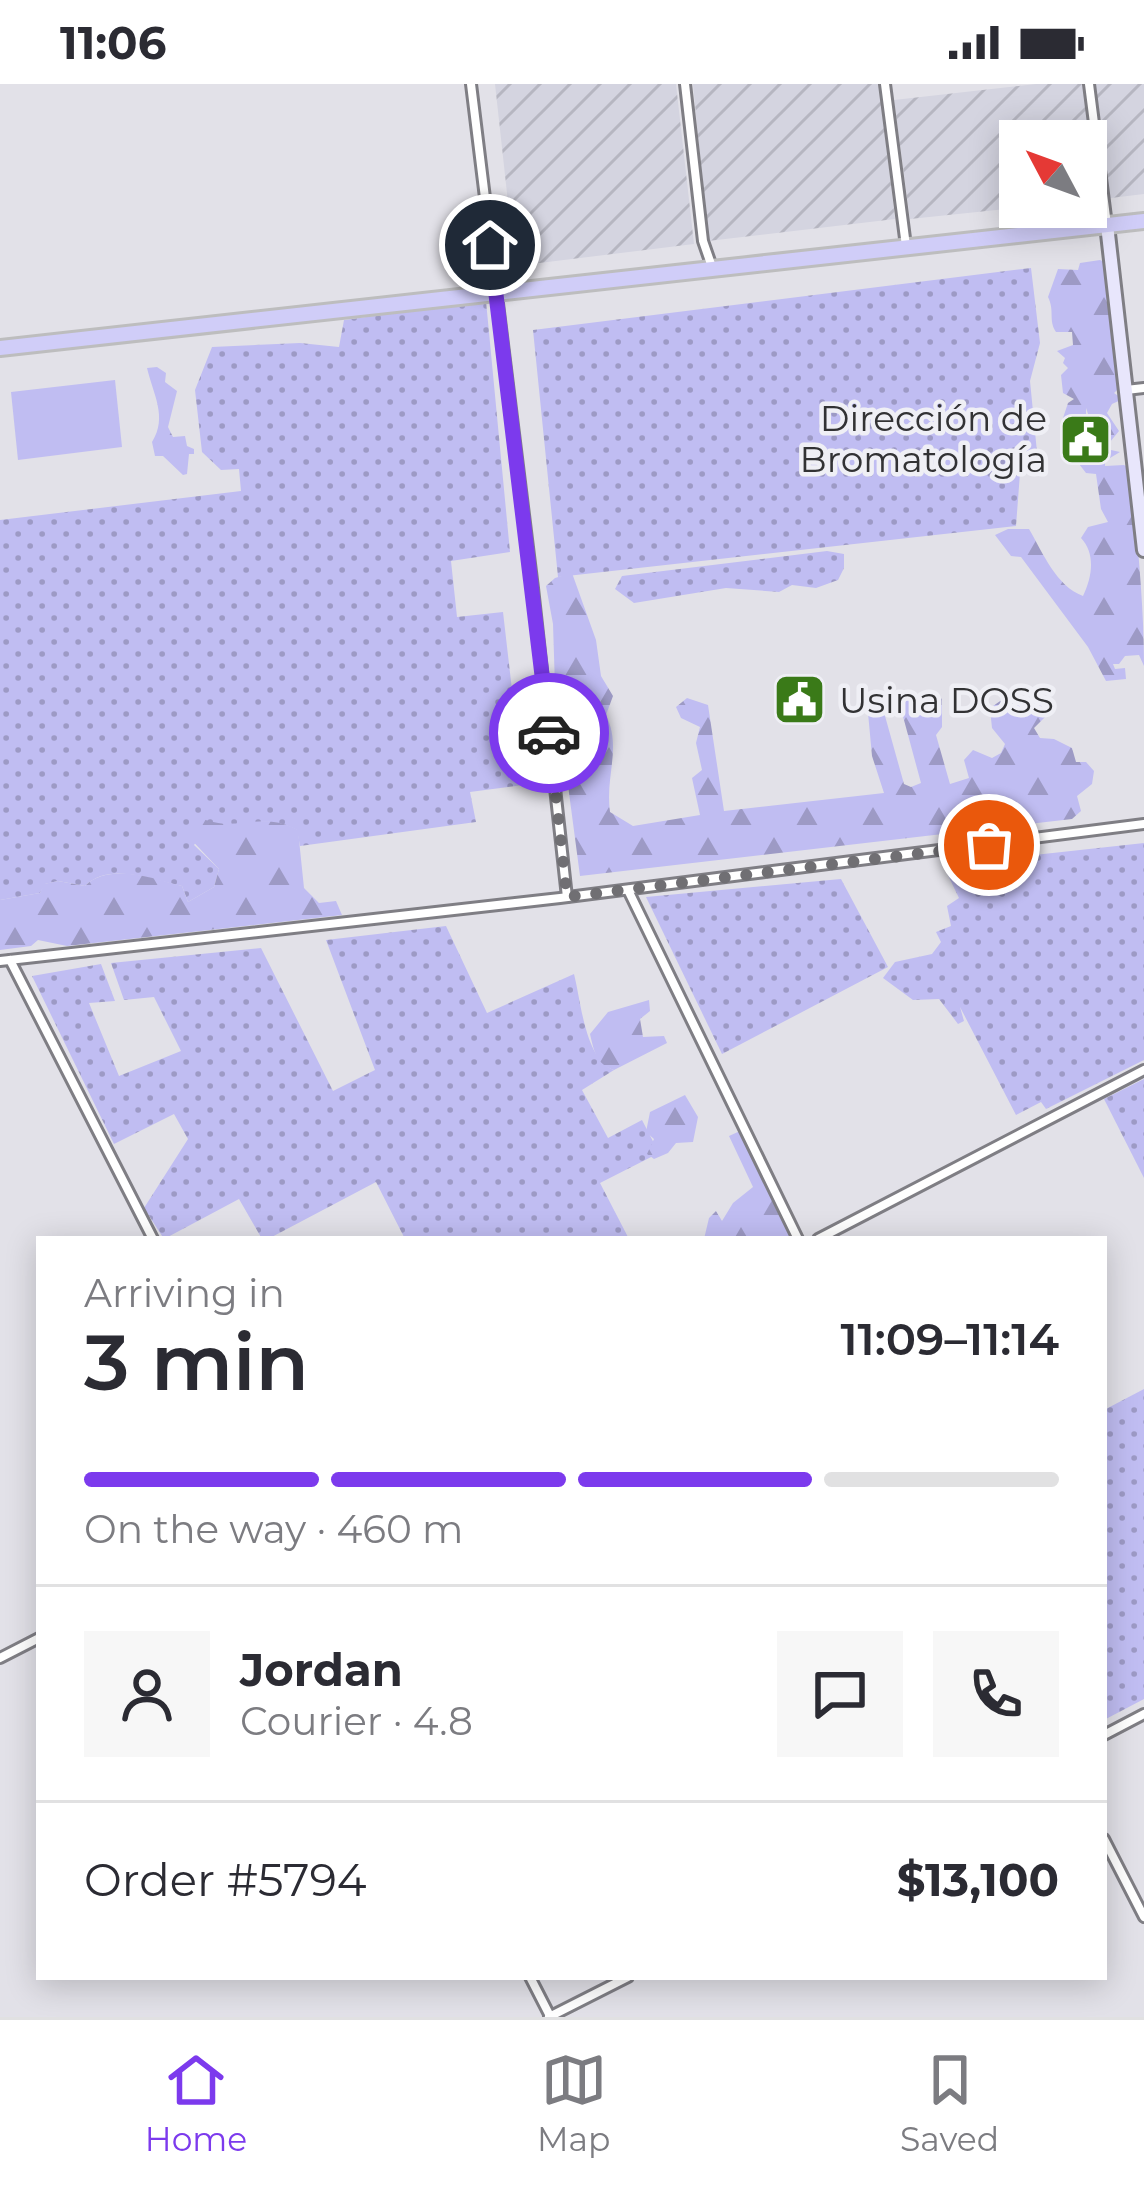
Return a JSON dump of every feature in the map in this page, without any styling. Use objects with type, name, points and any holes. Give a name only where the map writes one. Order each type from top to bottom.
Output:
[{"type":"main road","points":[[1144,221],[1107,225],[1144,550]]},
{"type":"main road","points":[[0,348],[1081,228]]},
{"type":"street","points":[[471,84],[567,897]]},
{"type":"street","points":[[685,84],[703,241],[712,268]]},
{"type":"street","points":[[885,84],[906,248]]},
{"type":"street","points":[[1089,84],[1094,120]]},
{"type":"street","points":[[1126,390],[1144,388]]},
{"type":"street","points":[[151,1236],[5,960],[567,897],[1144,824]]},
{"type":"street","points":[[628,889],[797,1236]]},
{"type":"street","points":[[824,1236],[1144,1070]]},
{"type":"street","points":[[0,1658],[36,1640]]},
{"type":"street","points":[[1107,1733],[1144,1714]]},
{"type":"street","points":[[1107,1846],[1144,1917]]},
{"type":"street","points":[[532,1980],[550,2017],[622,1980]]},
{"type":"shaded area","points":[[495,84],[676,84],[694,244],[515,266]]},
{"type":"shaded area","points":[[693,84],[879,84],[895,219],[708,241]]},
{"type":"shaded area","points":[[1036,84],[1144,84],[1144,194],[1107,198],[1107,120],[999,120],[999,210],[910,219],[894,100]]},
{"type":"green space","points":[[1080,263],[1107,263],[1121,386],[1114,393],[1123,399],[1107,413],[1119,431],[1110,442],[1101,442],[1102,448],[1120,452],[1105,461],[1105,466],[1124,465],[1132,470],[1144,641],[1144,666],[1139,655],[1125,656],[1113,664],[1115,669],[1125,668],[1126,679],[1106,681],[1088,647],[1021,557],[1011,556],[995,535],[1008,529],[1029,529],[1058,577],[1083,596],[1091,566],[1081,538],[1088,527],[1108,522],[1101,509],[1096,474],[1086,473],[1079,464],[1080,458],[1095,451],[1086,408],[1086,430],[1076,433],[1063,418],[1074,399],[1063,393],[1061,375],[1068,368],[1057,351],[1073,345],[1072,332],[1056,332],[1048,297],[1058,269],[1078,270]]},
{"type":"green space","points":[[1031,268],[1040,343],[1030,381],[1037,452],[1020,473],[1016,526],[558,577],[533,330]]},
{"type":"green space","points":[[486,301],[510,552],[451,561],[457,617],[503,612],[523,785],[470,792],[476,822],[300,846],[297,830],[274,822],[210,823],[194,845],[219,869],[214,887],[188,902],[182,886],[119,873],[85,886],[58,881],[45,884],[40,893],[0,900],[0,520],[241,491],[239,469],[221,470],[202,452],[195,390],[212,347],[300,343],[339,347],[344,320]]},
{"type":"green space","points":[[157,367],[177,391],[168,427],[173,437],[185,436],[187,446],[194,449],[187,474],[163,456],[155,456],[152,442],[159,414],[147,368]]},
{"type":"green space","points":[[115,380],[122,447],[18,460],[11,392]]},
{"type":"green space","points":[[827,551],[844,554],[844,568],[838,580],[816,588],[792,585],[779,592],[726,588],[634,603],[615,589],[622,576]]},
{"type":"green space","points":[[572,573],[596,640],[601,676],[613,696],[606,715],[613,739],[610,812],[633,826],[700,815],[692,778],[702,770],[696,743],[700,727],[681,718],[676,707],[687,698],[708,705],[724,811],[884,793],[872,756],[867,702],[880,698],[904,784],[921,783],[901,709],[907,699],[934,694],[942,699],[942,727],[936,735],[950,784],[969,778],[964,760],[973,750],[992,758],[1001,753],[1005,744],[992,728],[990,709],[1009,698],[1044,701],[1045,717],[1034,728],[1040,738],[1072,748],[1076,762],[1086,762],[1094,771],[1092,784],[1077,796],[1081,811],[1072,819],[580,876],[546,586]]},
{"type":"green space","points":[[198,817],[225,824],[271,822],[298,830],[304,888],[319,903],[336,901],[342,915],[67,946],[38,940],[31,946],[0,950],[0,900],[40,893],[44,884],[58,881],[85,886],[106,875],[132,874],[182,886],[188,902],[214,887],[219,869],[183,831]]},
{"type":"green space","points":[[1144,843],[1144,1060],[1046,1109],[1041,1102],[1016,1115],[960,1007],[964,1021],[958,1024],[939,999],[913,1000],[883,978],[895,962],[932,954],[941,942],[936,932],[951,926],[947,906],[959,898],[943,865]]},
{"type":"green space","points":[[841,879],[888,967],[722,1054],[646,897]]},
{"type":"green space","points":[[446,926],[487,1013],[574,974],[590,1042],[596,1055],[614,1070],[582,1090],[608,1138],[642,1120],[659,1153],[600,1183],[627,1236],[403,1236],[376,1182],[274,1236],[260,1236],[239,1199],[162,1236],[144,1208],[188,1139],[174,1114],[114,1144],[32,976],[101,964],[115,1001],[89,1003],[119,1076],[181,1051],[154,997],[124,1000],[111,963],[261,948],[333,1091],[375,1070],[326,940]]},
{"type":"green space","points":[[649,1000],[650,1011],[640,1019],[643,1037],[664,1036],[667,1043],[614,1070],[603,1064],[590,1034],[608,1012]]},
{"type":"green space","points":[[1144,1079],[1144,1178],[1104,1099]]},
{"type":"green space","points":[[685,1095],[698,1117],[693,1142],[676,1143],[654,1159],[647,1154],[654,1139],[646,1132],[650,1112]]},
{"type":"green space","points":[[740,1131],[790,1236],[705,1236],[709,1218],[716,1211],[722,1221],[733,1203],[753,1187],[729,1136]]},
{"type":"green space","points":[[1144,1389],[1144,1699],[1107,1718],[1107,1408]]},
{"type":"way so far","points":[[549,733],[567,897],[989,845]]},
{"type":"place","name":"Dirección de Bromatología","points":[[1086,439]]},
{"type":"place","name":"Usina DOSS","points":[[800,700]]},
{"type":"route","points":[[490,245],[549,733]]}]
